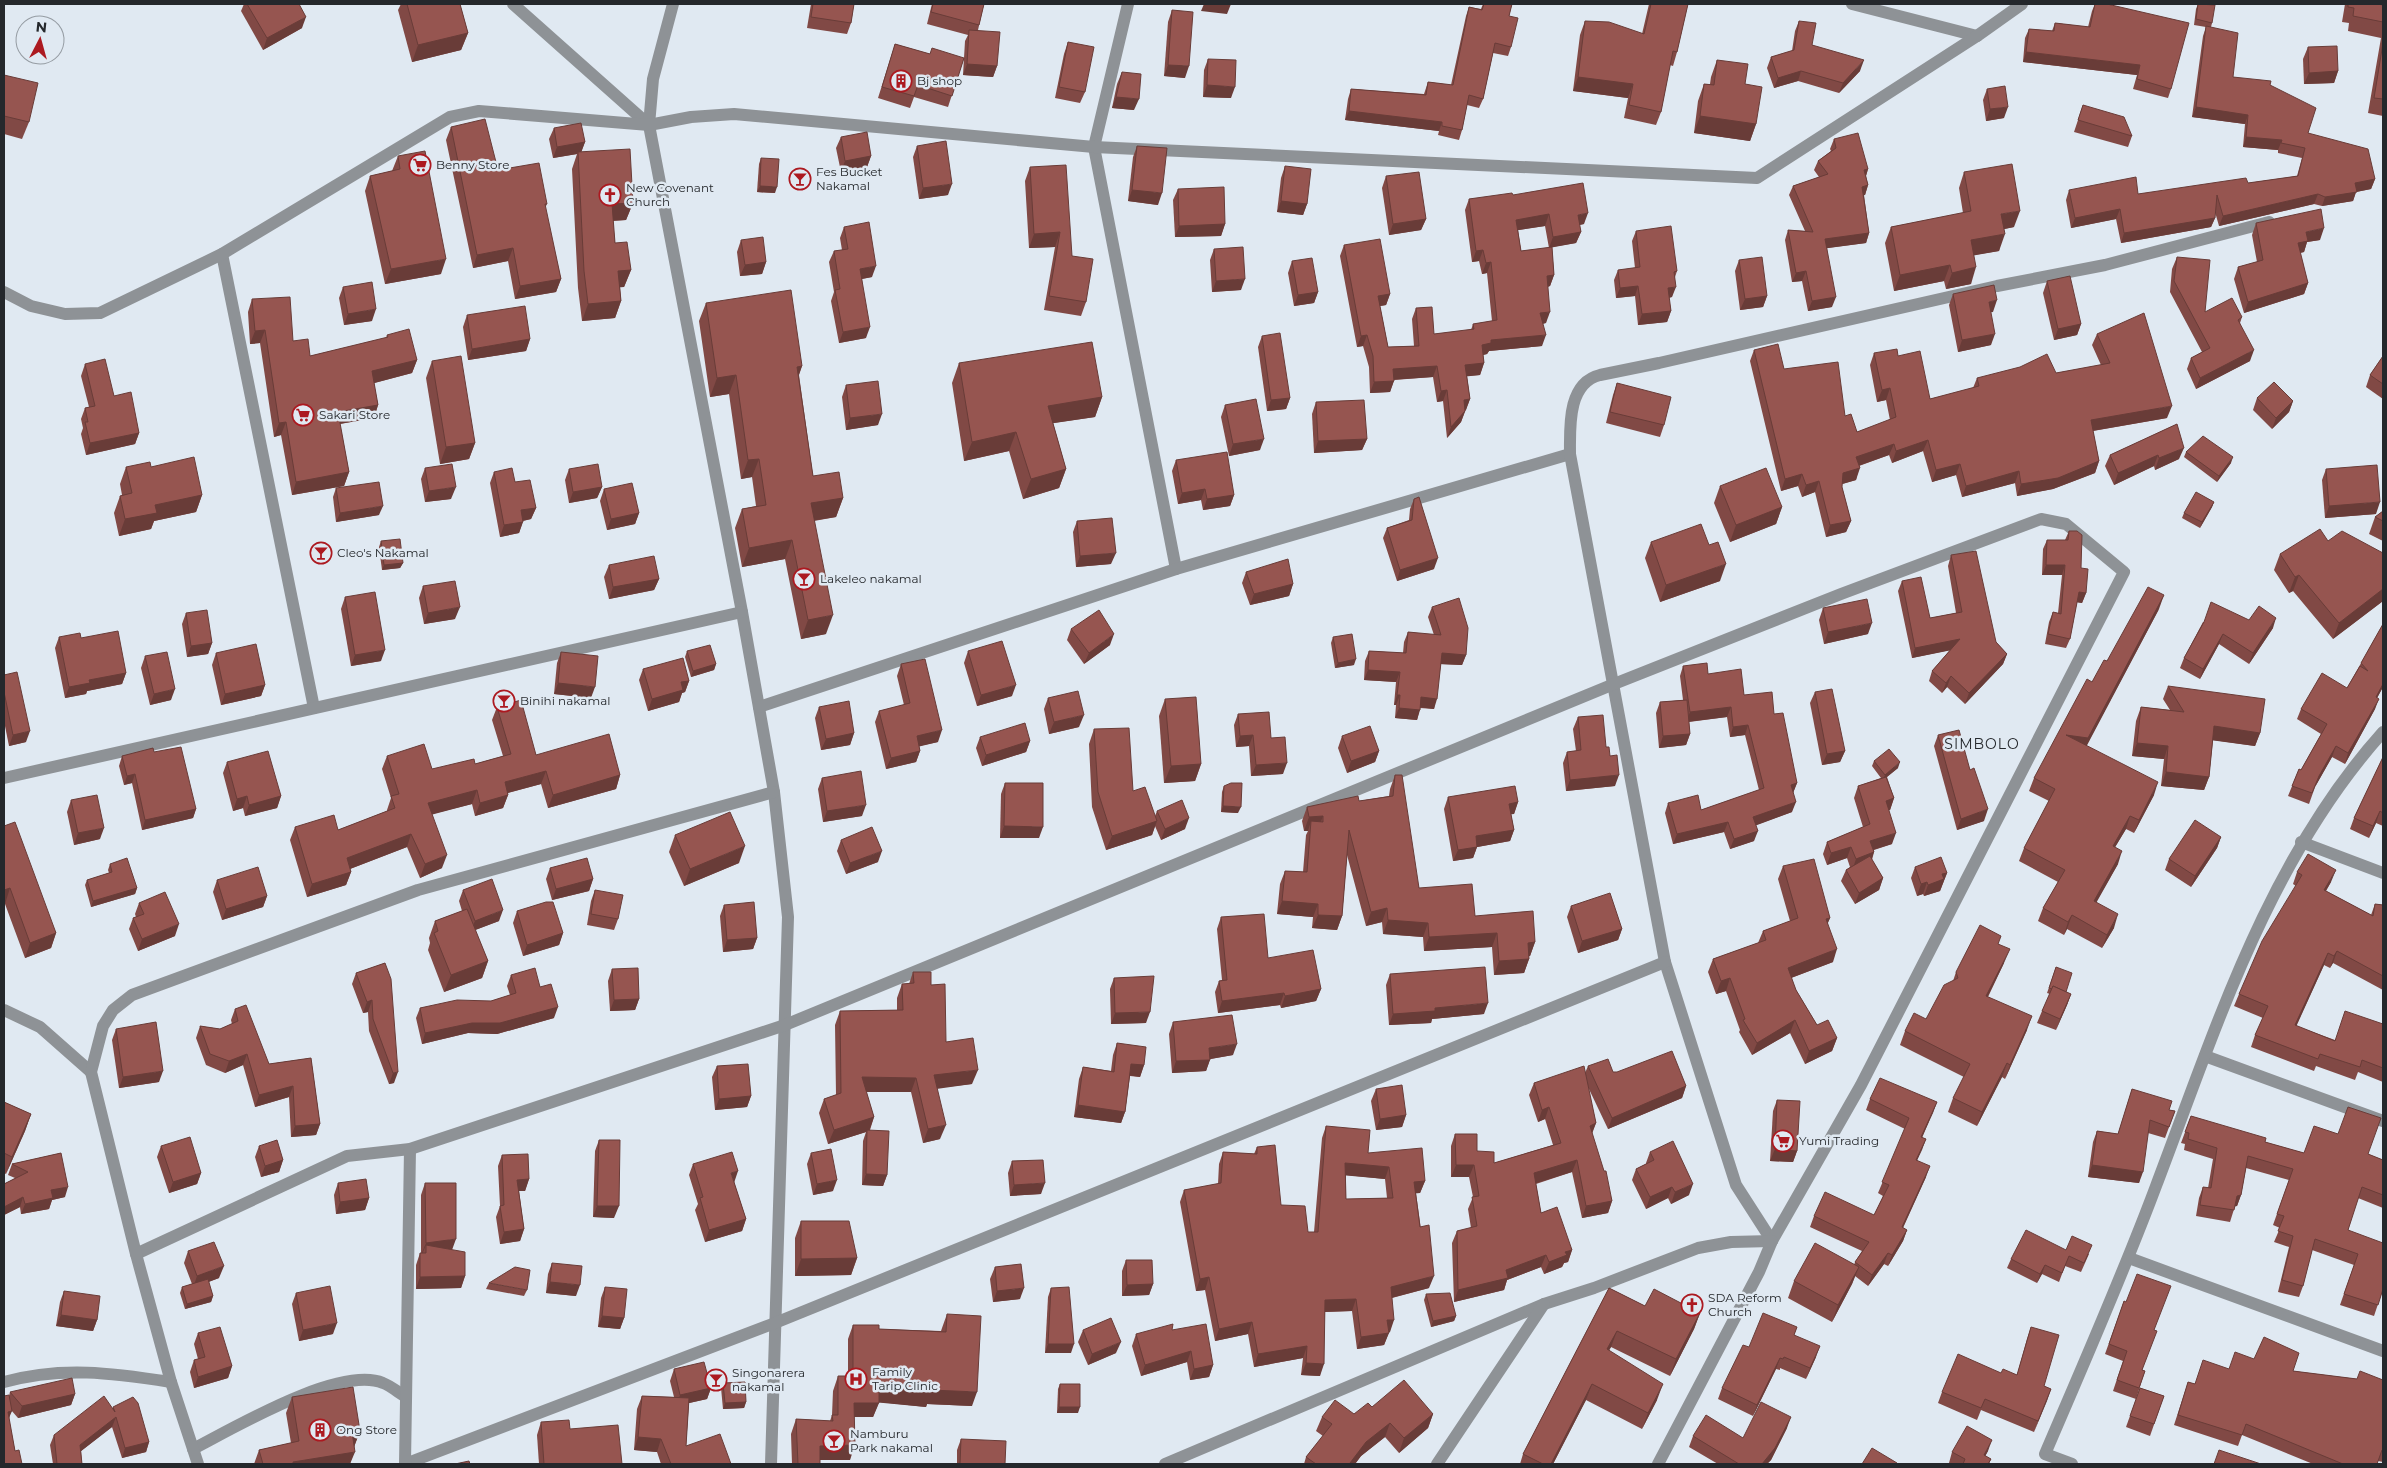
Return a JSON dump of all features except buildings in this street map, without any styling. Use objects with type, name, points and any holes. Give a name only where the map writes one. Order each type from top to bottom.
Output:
[{"type":"street","points":[[513,4],[649,125]]},
{"type":"street","points":[[673,4],[653,79],[649,125],[759,706],[774,792],[788,917],[771,1464]]},
{"type":"street","points":[[1128,4],[1094,147],[1176,569]]},
{"type":"street","points":[[1852,4],[1977,36]]},
{"type":"street","points":[[4,292],[31,306],[65,314],[100,314],[222,254],[450,118],[479,111],[649,125],[691,117],[734,114],[1094,147],[1758,178],[1977,36],[2022,4]]},
{"type":"street","points":[[1772,1241],[1736,1185],[1665,962],[1570,454],[1570,418],[1579,389],[1592,377],[1659,364],[1997,286],[2105,265],[2279,220]]},
{"type":"street","points":[[222,254],[314,708]]},
{"type":"street","points":[[759,706],[1176,569],[1570,454]]},
{"type":"street","points":[[136,1254],[347,1156],[410,1149],[785,1025],[1614,684],[2041,519],[2066,524],[2124,572],[1861,1085],[1772,1241],[1759,1272],[1658,1464]]},
{"type":"street","points":[[4,778],[742,612]]},
{"type":"street","points":[[2072,1464],[2043,1459],[2129,1258],[2236,975],[2301,842],[2342,782],[2383,732]]},
{"type":"street","points":[[198,1464],[171,1382],[136,1254],[91,1072],[103,1026],[113,1010],[132,995],[418,890],[774,792]]},
{"type":"street","points":[[2301,842],[2383,873]]},
{"type":"street","points":[[410,1149],[405,1464],[775,1323],[1665,962]]},
{"type":"street","points":[[4,1010],[40,1027],[91,1072]]},
{"type":"street","points":[[2205,1056],[2383,1121]]},
{"type":"street","points":[[1165,1464],[1544,1304],[1594,1288],[1698,1248],[1731,1242],[1772,1241]]},
{"type":"street","points":[[2129,1258],[2383,1351]]},
{"type":"street","points":[[1437,1464],[1544,1304]]},
{"type":"street","points":[[4,1382],[51,1372],[80,1371],[113,1373],[171,1382]]},
{"type":"street","points":[[193,1449],[302,1394],[355,1380],[382,1382],[406,1397]]},
{"type":"place","name":"Bj shop","points":[[901,81]]},
{"type":"place","name":"Benny Store","points":[[420,165]]},
{"type":"place","name":"Fes Bucket Nakamal","points":[[800,179]]},
{"type":"place","name":"New Covenant Church","points":[[610,195]]},
{"type":"place","name":"Sakari Store","points":[[303,415]]},
{"type":"place","name":"Cleo's Nakamal","points":[[321,553]]},
{"type":"place","name":"Lakeleo nakamal","points":[[804,579]]},
{"type":"place","name":"Binihi nakamal","points":[[504,701]]},
{"type":"place","name":"Yumi Trading","points":[[1783,1141]]},
{"type":"place","name":"SDA Reform Church","points":[[1692,1305]]},
{"type":"place","name":"Family Tarip Clinic","points":[[856,1379]]},
{"type":"place","name":"Singonarera nakamal","points":[[716,1380]]},
{"type":"place","name":"Ong Store","points":[[320,1430]]},
{"type":"place","name":"Namburu Park nakamal","points":[[834,1441]]},
{"type":"district","name":"SIMBOLO","points":[[1982,744]]}]
